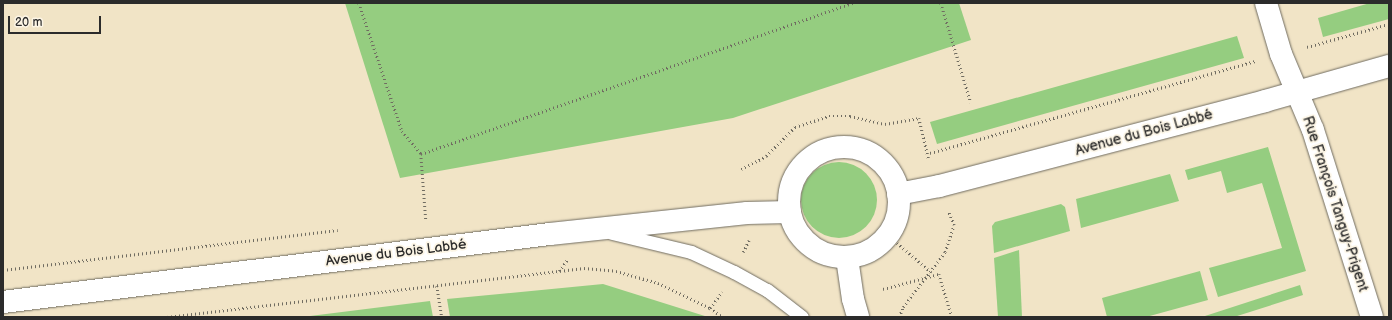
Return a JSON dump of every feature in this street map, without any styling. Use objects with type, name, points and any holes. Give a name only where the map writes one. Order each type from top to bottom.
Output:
[{"type":"street","name":"Rue François Tanguy-Prigent","points":[[1266,3],[1280,54],[1313,130],[1372,317]]},
{"type":"street","name":"Avenue du Bois Labbé","points":[[898,194],[939,186],[1389,66]]},
{"type":"street","points":[[835,148],[852,148],[873,157],[883,164],[892,178],[898,194],[897,215],[888,235],[877,246],[862,254],[847,258],[831,256],[816,250],[804,240],[794,227],[790,212],[789,194],[794,178],[804,164],[818,153],[835,148]]},
{"type":"street","name":"Avenue du Bois Labbé","points":[[3,302],[592,229],[747,212],[790,212]]},
{"type":"street","points":[[847,258],[853,299],[858,317]]},
{"type":"lane","points":[[592,229],[690,252],[734,272],[766,290],[802,317]]},
{"type":"path","points":[[359,3],[402,131],[421,154],[426,221]]},
{"type":"path","points":[[421,154],[853,3]]},
{"type":"path","points":[[941,3],[971,103]]},
{"type":"path","points":[[930,153],[1389,24]]},
{"type":"path","points":[[741,169],[766,156],[795,127],[829,116],[850,116],[885,124],[919,118],[930,153],[929,159],[954,225],[945,252],[926,279],[903,307],[899,317]]},
{"type":"path","points":[[888,235],[931,272]]},
{"type":"path","points":[[167,317],[584,268],[616,271],[658,283],[710,308],[723,317]]},
{"type":"path","points":[[883,290],[926,279],[939,274],[952,317]]},
{"type":"path","points":[[437,286],[442,317]]},
{"type":"path","points":[[710,308],[718,300]]},
{"type":"green space","points":[[345,3],[959,3],[971,40],[733,118],[400,178]]},
{"type":"green space","points":[[1370,3],[1389,3],[1389,19],[1323,37],[1318,18]]},
{"type":"green space","points":[[1237,36],[1244,58],[937,144],[930,122]]},
{"type":"green space","points":[[1268,147],[1306,271],[1218,297],[1209,268],[1282,248],[1262,183],[1227,193],[1221,171],[1188,180],[1185,170]]},
{"type":"green space","points":[[839,162],[853,165],[866,173],[874,186],[877,200],[874,214],[866,227],[853,235],[839,238],[825,235],[812,227],[804,214],[801,200],[804,186],[812,173],[825,165]]},
{"type":"green space","points":[[1170,174],[1179,201],[1081,228],[1076,199]]},
{"type":"green space","points":[[1061,204],[1065,207],[1070,231],[994,253],[992,226],[995,222]]},
{"type":"green space","points":[[1019,250],[1022,317],[998,317],[994,258]]},
{"type":"green space","points":[[1200,271],[1208,300],[1146,317],[1107,317],[1102,298]]},
{"type":"green space","points":[[603,284],[708,317],[450,317],[447,299]]},
{"type":"green space","points":[[1300,285],[1303,295],[1234,317],[1205,316]]},
{"type":"green space","points":[[430,301],[433,317],[302,317]]}]
